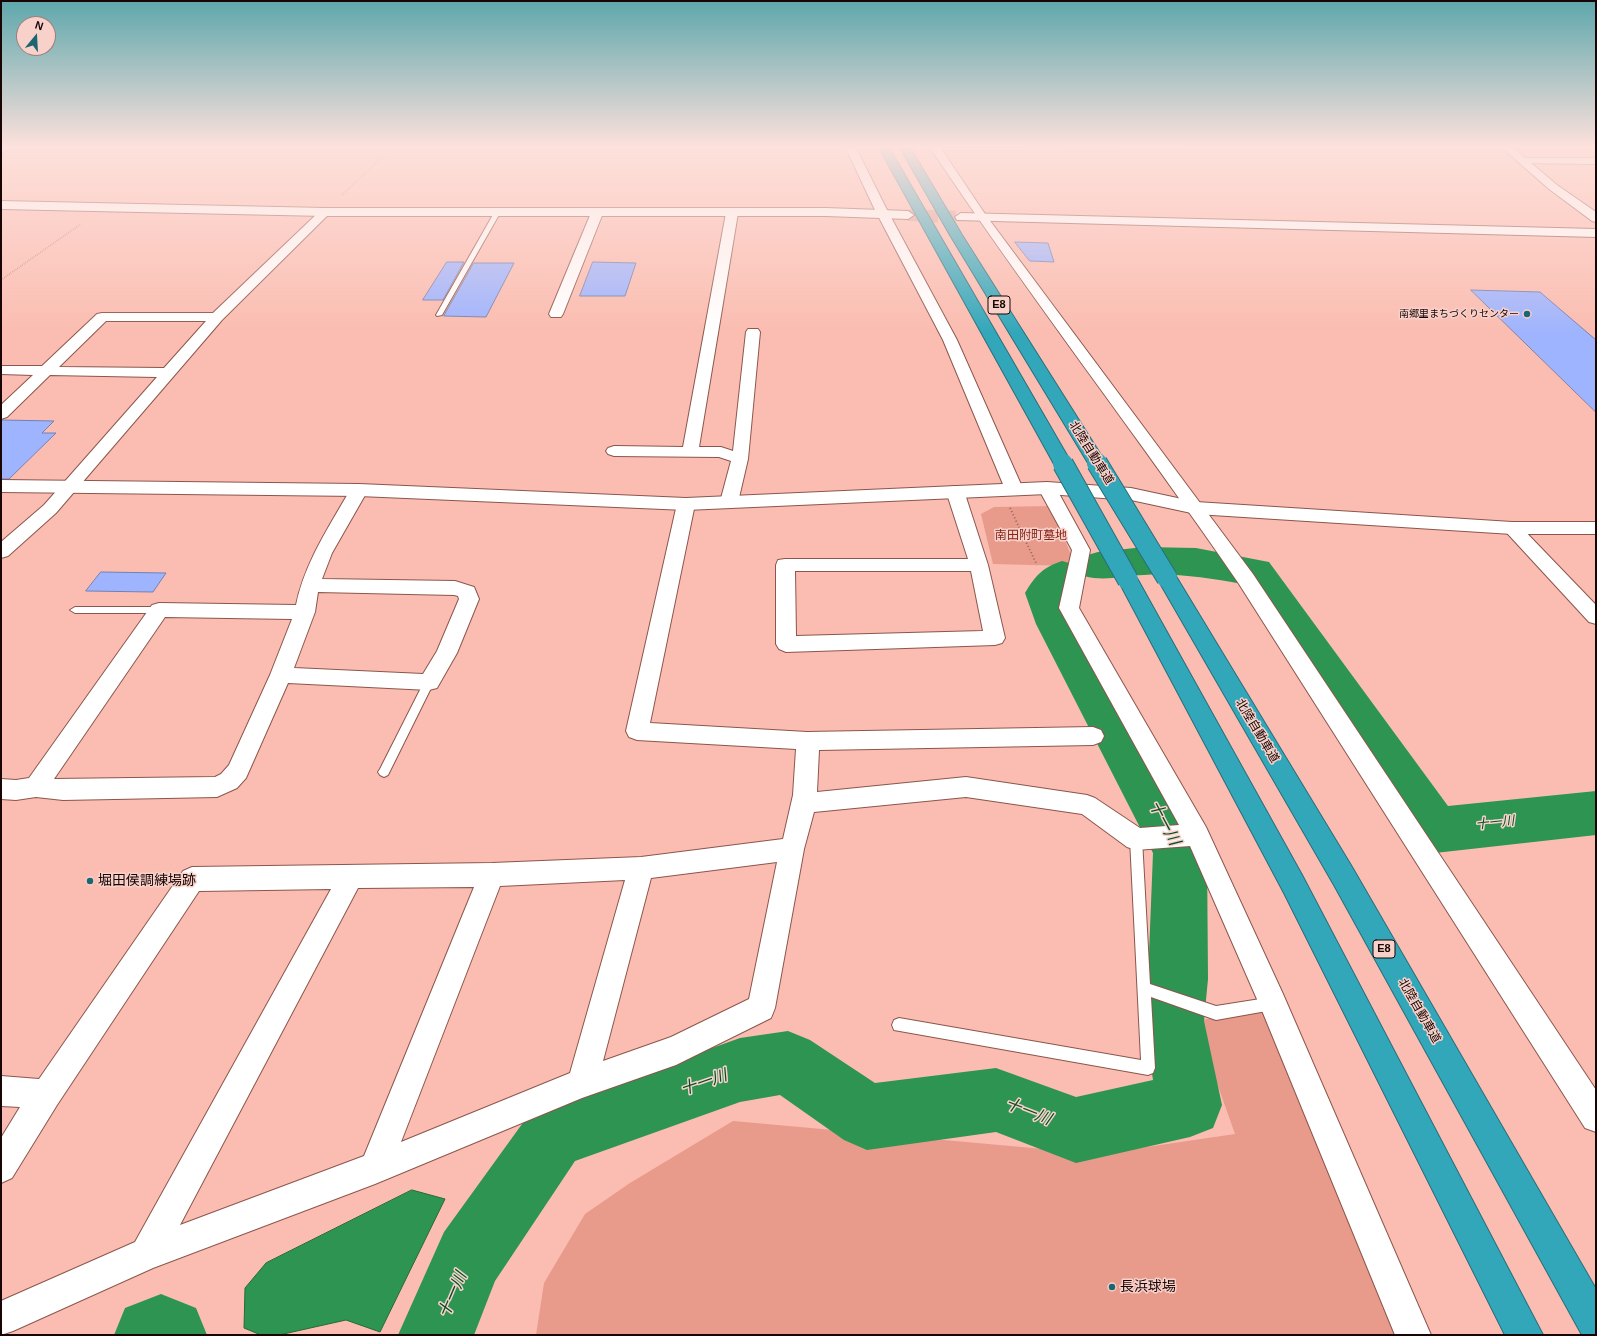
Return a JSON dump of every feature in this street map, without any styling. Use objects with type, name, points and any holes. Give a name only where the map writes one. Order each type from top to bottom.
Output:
[{"type":"highway","name":"E8","points":[[917,208],[1128,580],[1293,884],[1525,1335]]},
{"type":"highway","name":"北陸自動車道","points":[[940,208],[1167,578],[1346,883],[1596,1324]]},
{"type":"street","points":[[165,208],[324,212],[908,215]]},
{"type":"street","points":[[881,208],[950,340],[1008,489]]},
{"type":"street","points":[[976,208],[1196,508],[1246,579],[1596,1117]]},
{"type":"street","points":[[1583,208],[1596,218]]},
{"type":"street","points":[[1,552],[50,509],[71,488],[218,317],[324,212]]},
{"type":"street","points":[[556,314],[597,213]]},
{"type":"street","points":[[690,452],[732,213]]},
{"type":"street","points":[[961,217],[981,216],[1596,233]]},
{"type":"street","points":[[1,414],[102,317],[218,317]]},
{"type":"street","points":[[729,502],[740,459],[753,332]]},
{"type":"street","points":[[1,370],[45,372],[169,373]]},
{"type":"street","points":[[614,451],[721,452],[740,459]]},
{"type":"street","points":[[1,486],[71,488],[359,490],[686,504],[1047,488],[1130,494],[1196,508],[1512,528],[1596,528]]},
{"type":"street","points":[[1047,488],[1081,550],[1069,608],[1192,835],[1273,1004],[1413,1335]]},
{"type":"street","points":[[1,789],[16,790],[36,787],[71,790],[218,787],[224,784],[238,771],[281,675],[305,612],[310,585],[323,553],[359,490]]},
{"type":"street","points":[[955,491],[978,565],[995,638],[786,644],[785,565],[978,565]]},
{"type":"street","points":[[686,504],[637,731],[806,741],[1093,736]]},
{"type":"street","points":[[1512,528],[1596,617]]},
{"type":"street","points":[[281,675],[429,682],[447,653],[468,602],[467,592],[455,588],[310,585]]},
{"type":"street","points":[[36,787],[159,610],[305,612]]},
{"type":"street","points":[[1,1319],[147,1254],[376,1168],[582,1083],[676,1050],[761,1008],[792,848],[805,803],[808,767],[806,741]]},
{"type":"street","points":[[805,803],[966,787],[1087,805],[1145,838],[1192,835]]},
{"type":"street","points":[[1,1167],[46,1094],[192,879],[492,875],[641,868],[792,848]]},
{"type":"street","points":[[582,1083],[641,868]]},
{"type":"street","points":[[376,1168],[492,875]]},
{"type":"street","points":[[147,1254],[350,878]]},
{"type":"street","points":[[1,1091],[46,1094]]},
{"type":"lane","points":[[439,315],[497,213]]},
{"type":"lane","points":[[75,610],[159,610]]},
{"type":"lane","points":[[384,772],[429,682]]},
{"type":"lane","points":[[899,1025],[1148,1068],[1143,988],[1145,838]]},
{"type":"lane","points":[[1143,988],[1216,1013],[1273,1004]]},
{"type":"path","points":[[1,280],[104,208]]},
{"type":"path","points":[[324,212],[328,208]]},
{"type":"path","points":[[1008,489],[1037,565]]},
{"type":"green space","name":"南田附町墓地","points":[[1052,506],[1075,566],[993,564],[981,514],[994,507]]},
{"type":"green space","points":[[1272,1008],[1415,1335],[536,1335],[544,1283],[585,1214],[630,1183],[733,1121],[1099,1154],[1235,1134],[1195,1021]]},
{"type":"shaded area","points":[[412,1190],[445,1199],[380,1332],[346,1320],[279,1335],[261,1335],[244,1328],[245,1288],[266,1263]]},
{"type":"building","points":[[1015,242],[1048,243],[1054,262],[1030,261]]},
{"type":"building","points":[[447,262],[464,262],[443,300],[423,300]]},
{"type":"building","points":[[593,262],[636,263],[625,296],[580,296]]},
{"type":"building","points":[[474,263],[514,263],[486,317],[444,316]]},
{"type":"building","points":[[1471,290],[1540,292],[1596,340],[1596,412]]},
{"type":"building","points":[[1,420],[54,421],[42,433],[56,433],[9,479],[1,479]]},
{"type":"building","points":[[101,572],[166,573],[153,592],[86,591]]},
{"type":"waterway","name":"十一川","points":[[1098,566],[1144,561],[1196,562],[1255,572],[1435,830],[1596,813]]},
{"type":"waterway","name":"十一川","points":[[436,1335],[469,1257],[553,1136],[740,1070],[788,1062],[867,1117],[996,1100],[1076,1130],[1190,1105],[1174,1021],[1178,979],[1180,852],[1058,624],[1046,593],[1062,575]]},
{"type":"waterway","name":"十一川","points":[[152,1335],[161,1332],[169,1335]]},
{"type":"tunnel","points":[[908,215],[961,217]]},
{"type":"place","name":"南郷里まちづくりセンター","points":[[1527,314]]},
{"type":"place","name":"堀田侯調練場跡","points":[[90,881]]},
{"type":"place","name":"長浜球場","points":[[1112,1287]]}]
